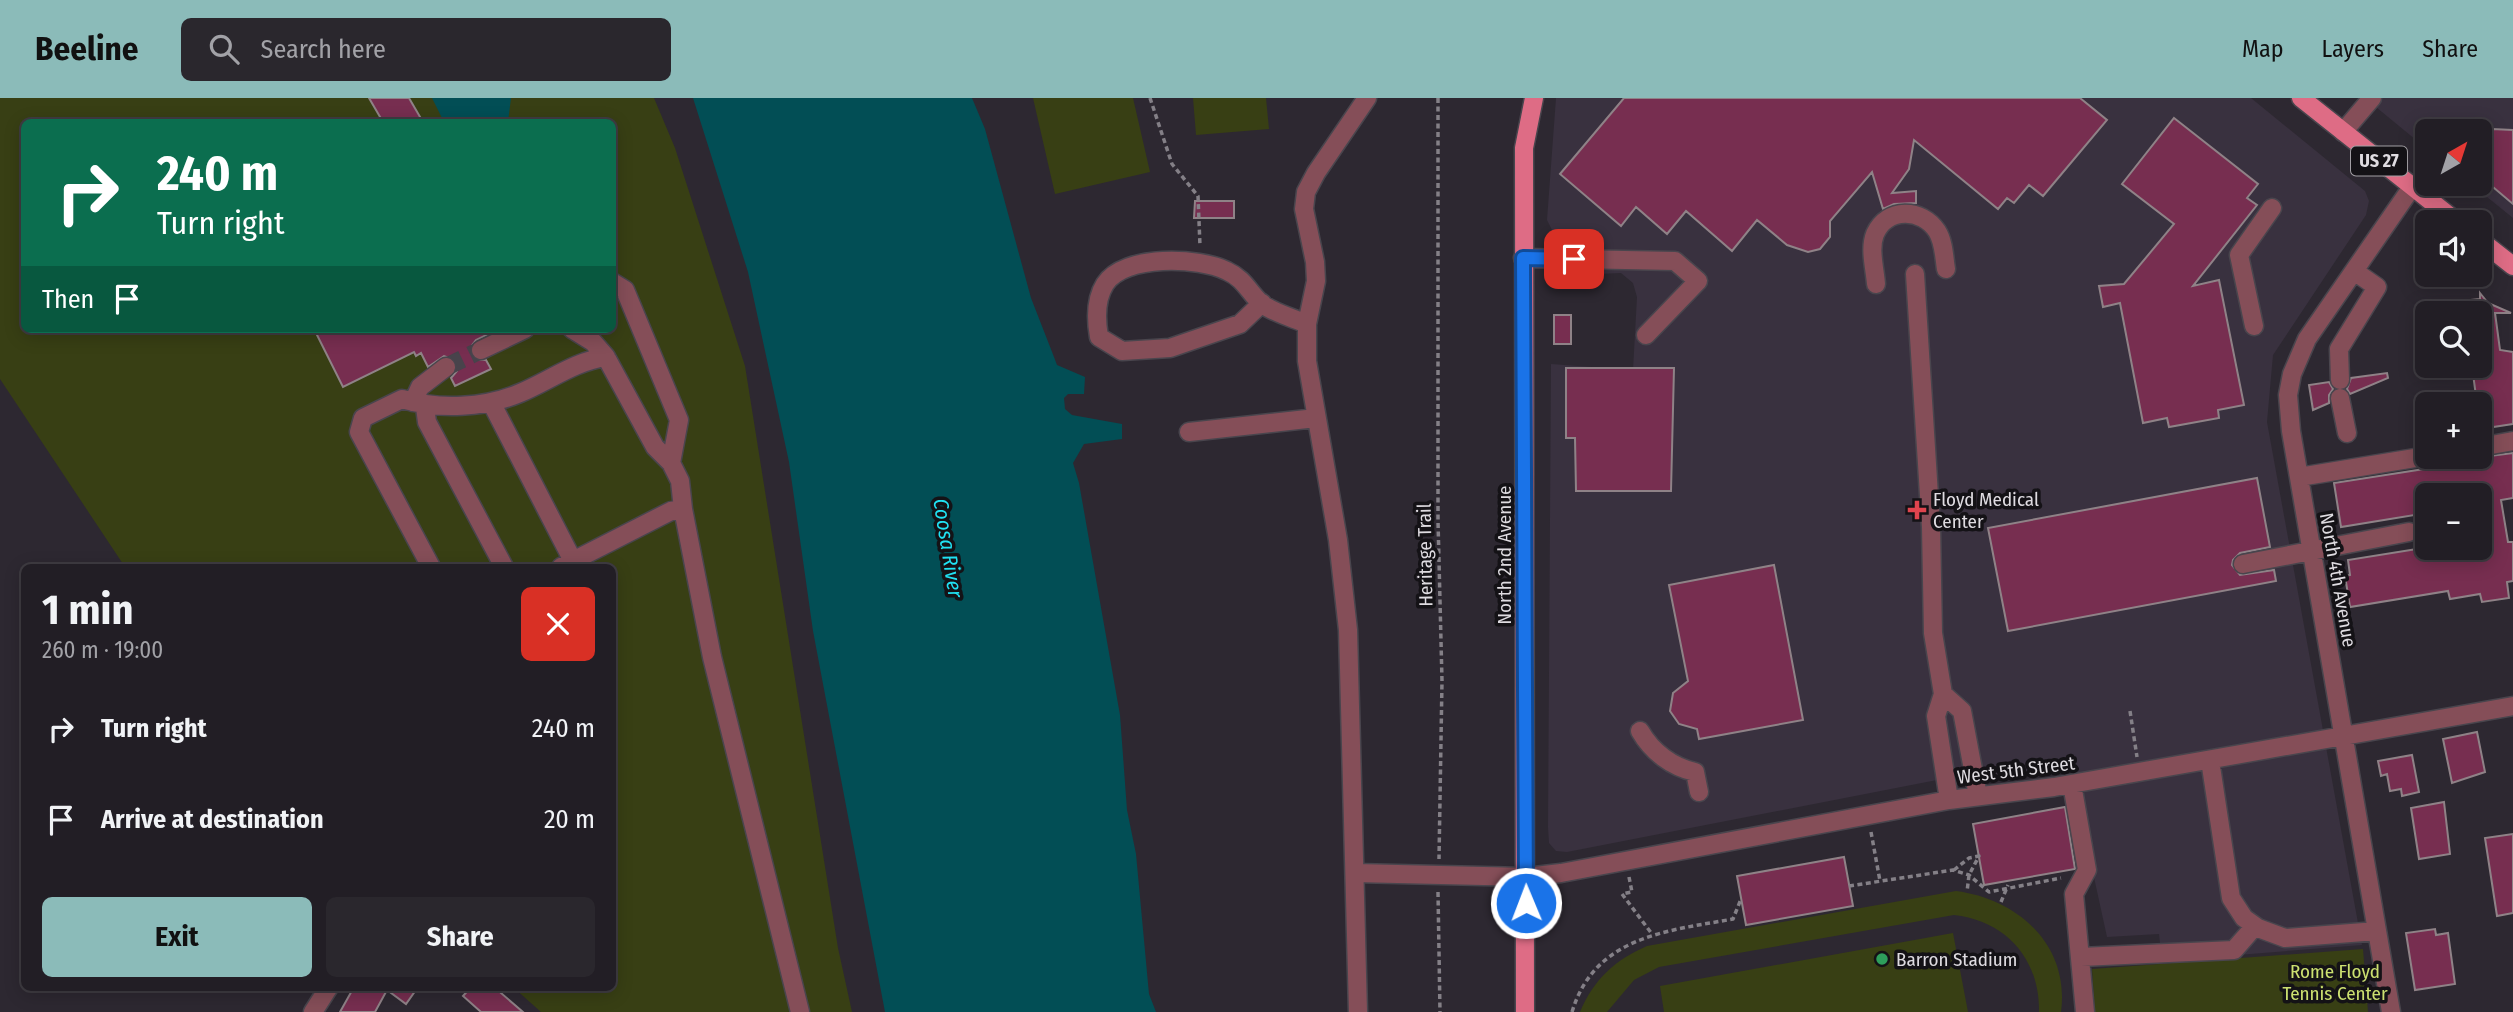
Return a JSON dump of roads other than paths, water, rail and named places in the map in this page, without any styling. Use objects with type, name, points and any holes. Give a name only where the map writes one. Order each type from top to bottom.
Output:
[{"type":"main road","name":"North 2nd Avenue","points":[[1525,1012],[1524,148],[1534,98]]},
{"type":"main road","name":"US 27","points":[[2301,98],[2442,210]]},
{"type":"main road","points":[[2492,249],[2513,266]]},
{"type":"street","points":[[1358,1012],[1348,630],[1338,540],[1307,361],[1307,324],[1316,271],[1313,244],[1304,209],[1306,192],[1316,173],[1367,98]]},
{"type":"street","points":[[2343,132],[2372,98]]},
{"type":"street","name":"North 4th Avenue","points":[[2391,1012],[2299,477],[2288,395],[2292,374],[2307,339],[2412,187]]},
{"type":"street","points":[[2254,326],[2239,255],[2272,208]]},
{"type":"street","points":[[1876,284],[1872,244],[1875,234],[1881,225],[1899,214],[1912,213],[1930,222],[1939,234],[1946,269]]},
{"type":"street","points":[[1523,258],[1675,261],[1698,281],[1646,334]]},
{"type":"street","points":[[1262,303],[1240,324],[1170,348],[1122,351],[1099,337],[1097,310],[1105,284],[1114,275],[1141,264],[1201,262],[1239,278],[1262,303],[1307,324]]},
{"type":"street","points":[[2347,433],[2340,389],[2340,349],[2377,288],[2354,271]]},
{"type":"street","points":[[1915,274],[1931,527],[1933,633],[1943,694],[1936,716],[1949,800]]},
{"type":"street","points":[[616,284],[625,290],[679,420],[671,463]]},
{"type":"street","points":[[481,350],[517,333]]},
{"type":"street","points":[[578,333],[593,342],[606,357],[655,447],[671,463],[680,481],[712,657],[800,1012]]},
{"type":"street","points":[[428,564],[359,432],[363,418],[402,399],[419,404],[491,402],[519,393],[590,359],[606,357]]},
{"type":"street","points":[[446,367],[420,387],[419,404],[502,564]]},
{"type":"street","points":[[491,402],[567,564],[671,511],[683,509]]},
{"type":"street","points":[[1189,432],[1317,418]]},
{"type":"street","points":[[2492,445],[2513,441]]},
{"type":"street","points":[[2299,477],[2415,458]]},
{"type":"street","points":[[2243,564],[2409,532]]},
{"type":"street","points":[[1943,694],[1962,711],[1978,796]]},
{"type":"street","name":"West 5th Street","points":[[1356,873],[1526,877],[1626,861],[1949,800],[2139,773],[2513,706]]},
{"type":"street","points":[[1640,731],[1660,755],[1683,769],[1695,772],[1699,792]]},
{"type":"street","points":[[2210,760],[2231,898],[2236,909],[2255,926],[2286,938],[2377,931]]},
{"type":"street","points":[[2072,784],[2087,870],[2074,894],[2085,1012]]},
{"type":"street","points":[[2081,957],[2234,950],[2255,926]]},
{"type":"street","points":[[313,1012],[326,991]]},
{"type":"water","points":[[432,98],[511,98],[508,119],[442,119]]},
{"type":"water","name":"Coosa River","points":[[693,98],[972,98],[985,129],[1031,298],[1057,365],[1085,377],[1084,394],[1068,394],[1064,398],[1065,409],[1072,415],[1122,424],[1122,439],[1084,444],[1073,463],[1079,483],[1120,715],[1127,810],[1136,854],[1149,994],[1156,1012],[885,1012],[813,631],[789,462],[748,272]]},
{"type":"tunnel","points":[[446,367],[481,350]]},
{"type":"place","name":"Floyd Medical Center","points":[[1917,510]]},
{"type":"place","name":"Barron Stadium","points":[[1882,959]]},
{"type":"park label","name":"Rome Floyd Tennis Center","points":[[2335,982]]}]
